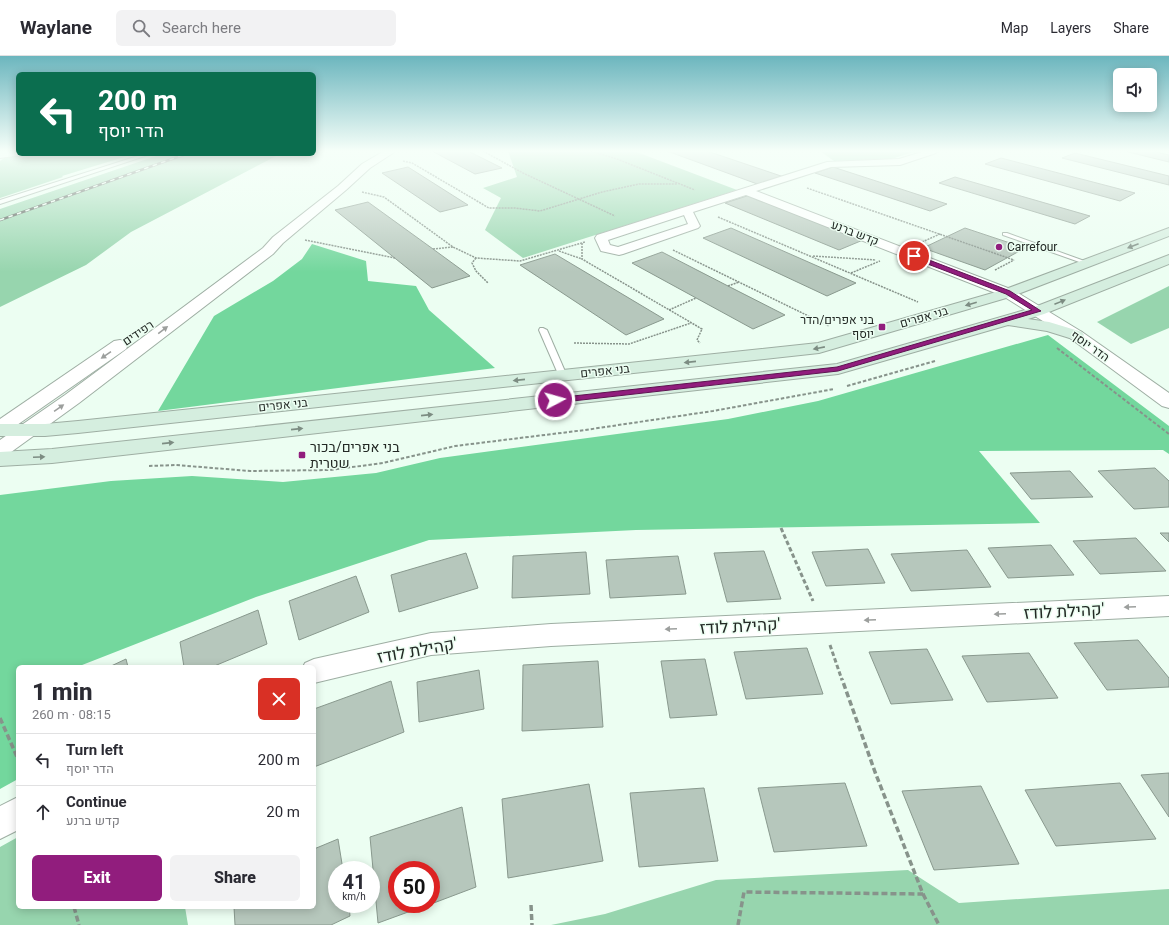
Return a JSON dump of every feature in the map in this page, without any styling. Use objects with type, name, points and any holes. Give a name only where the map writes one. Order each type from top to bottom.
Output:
[{"type":"main road","name":"בני אפרים","points":[[0,429],[27,430],[78,427],[819,348],[1008,293],[1169,232]]},
{"type":"main road","name":"בני אפרים","points":[[0,459],[52,456],[838,369],[1038,311],[1169,259]]},
{"type":"main road","points":[[1004,320],[1049,327],[1076,335]]},
{"type":"street","name":"רפידים","points":[[0,450],[72,399],[268,251],[280,238],[338,192]]},
{"type":"street","points":[[692,209],[694,226],[619,251],[605,248],[601,238],[744,192]]},
{"type":"street","name":"קדש ברנע","points":[[747,192],[1008,293]]},
{"type":"street","name":"רפידים","points":[[0,429],[261,249],[280,238]]},
{"type":"street","name":"הדר יוסף","points":[[1008,293],[1076,335],[1169,402]]},
{"type":"street","name":"קהילת לודז'","points":[[316,671],[431,644],[551,635],[1169,606]]},
{"type":"street","points":[[0,824],[16,813]]},
{"type":"lane","points":[[0,202],[32,192]]},
{"type":"lane","points":[[1005,234],[1087,263]]},
{"type":"lane","points":[[543,330],[563,376]]},
{"type":"path","points":[[359,192],[384,197],[453,247],[476,258],[520,261],[601,238]]},
{"type":"path","points":[[461,192],[489,208],[515,208],[540,211],[604,192]]},
{"type":"path","points":[[562,192],[638,226]]},
{"type":"path","points":[[697,192],[719,200]]},
{"type":"path","points":[[818,192],[1014,260]]},
{"type":"path","points":[[692,209],[810,256],[943,312]]},
{"type":"path","points":[[280,238],[395,258]]},
{"type":"path","points":[[652,240],[852,338]]},
{"type":"path","points":[[582,243],[582,259]]},
{"type":"path","points":[[433,249],[453,247]]},
{"type":"path","points":[[558,250],[564,255],[571,255],[582,259],[702,329],[697,340],[720,359]]},
{"type":"path","points":[[810,256],[880,261],[851,273]]},
{"type":"path","points":[[476,258],[472,263],[476,271],[488,283]]},
{"type":"path","points":[[728,286],[739,282]]},
{"type":"path","points":[[669,310],[696,298]]},
{"type":"path","points":[[574,343],[629,344],[691,323]]},
{"type":"path","points":[[1053,345],[1169,434]]},
{"type":"path","points":[[781,528],[822,622],[875,772],[923,894],[939,925]]},
{"type":"path","points":[[0,718],[16,754]]},
{"type":"path","points":[[738,925],[744,892],[923,894]]},
{"type":"path","points":[[531,905],[532,925]]},
{"type":"path","points":[[75,909],[79,925]]},
{"type":"green space","points":[[0,192],[19,192],[0,198]]},
{"type":"green space","points":[[51,192],[208,192],[131,232],[86,265],[0,307],[0,209]]},
{"type":"green space","points":[[489,192],[732,192],[523,258],[485,230],[501,198]]},
{"type":"green space","points":[[312,244],[366,261],[368,281],[416,286],[429,310],[495,368],[158,411],[214,316],[273,281],[302,259]]},
{"type":"green space","points":[[1169,286],[1169,328],[1131,344],[1097,322]]},
{"type":"green space","points":[[1048,335],[1169,426],[1169,454],[1163,450],[979,451],[1040,523],[636,530],[429,540],[256,597],[82,665],[16,665],[16,780],[0,789],[0,495],[111,481],[192,476],[283,482],[376,473],[440,458],[728,419],[818,401]]},
{"type":"green space","points":[[16,838],[16,909],[185,909],[188,925],[0,925],[0,847]]},
{"type":"green space","points":[[908,870],[959,903],[1169,889],[1169,925],[551,925],[605,914],[716,880]]},
{"type":"building","points":[[410,192],[447,192],[468,205],[440,212]]},
{"type":"building","points":[[871,192],[909,192],[947,204],[930,211]]},
{"type":"building","points":[[967,192],[1005,192],[1090,216],[1075,224]]},
{"type":"building","points":[[1086,192],[1129,192],[1135,193],[1120,201]]},
{"type":"building","points":[[750,195],[863,240],[839,250],[725,203]]},
{"type":"building","points":[[368,202],[470,276],[432,288],[335,210]]},
{"type":"building","points":[[731,228],[856,283],[827,296],[703,238]]},
{"type":"building","points":[[965,228],[1025,248],[985,270],[923,248]]},
{"type":"building","points":[[662,252],[785,315],[753,329],[632,263]]},
{"type":"building","points":[[555,254],[664,319],[626,335],[520,265]]},
{"type":"building","points":[[1155,468],[1169,481],[1169,507],[1134,509],[1098,471]]},
{"type":"building","points":[[1070,471],[1093,497],[1031,499],[1010,473]]},
{"type":"building","points":[[1160,533],[1169,533],[1169,542]]},
{"type":"building","points":[[1136,538],[1166,571],[1100,574],[1073,541]]},
{"type":"building","points":[[1051,545],[1074,575],[1008,578],[988,548]]},
{"type":"building","points":[[868,549],[885,583],[826,586],[812,552]]},
{"type":"building","points":[[967,550],[991,587],[911,591],[891,554]]},
{"type":"building","points":[[764,551],[781,599],[727,602],[714,553]]},
{"type":"building","points":[[586,552],[590,594],[512,598],[513,556]]},
{"type":"building","points":[[466,553],[478,588],[399,612],[391,575]]},
{"type":"building","points":[[678,556],[686,594],[610,598],[606,560]]},
{"type":"building","points":[[356,576],[369,612],[299,640],[289,601]]},
{"type":"building","points":[[258,610],[267,644],[217,665],[184,665],[180,642]]},
{"type":"building","points":[[1138,640],[1169,678],[1169,687],[1107,690],[1074,643]]},
{"type":"building","points":[[807,648],[823,694],[746,699],[734,652]]},
{"type":"building","points":[[927,649],[953,700],[891,704],[869,652]]},
{"type":"building","points":[[1029,653],[1058,698],[987,702],[962,656]]},
{"type":"building","points":[[126,659],[128,665],[113,665]]},
{"type":"building","points":[[705,659],[717,715],[670,718],[661,661]]},
{"type":"building","points":[[598,661],[603,727],[522,731],[523,665]]},
{"type":"building","points":[[479,670],[484,709],[419,722],[417,682]]},
{"type":"building","points":[[391,681],[404,732],[316,766],[316,708]]},
{"type":"building","points":[[1169,773],[1169,817],[1141,775]]},
{"type":"building","points":[[845,783],[867,846],[774,852],[758,788]]},
{"type":"building","points":[[1120,783],[1156,839],[1056,846],[1025,790]]},
{"type":"building","points":[[589,784],[603,861],[508,878],[502,799]]},
{"type":"building","points":[[981,786],[1019,864],[934,870],[902,791]]},
{"type":"building","points":[[704,788],[718,861],[639,867],[630,793]]},
{"type":"building","points":[[462,807],[476,887],[440,901],[440,861],[388,861],[388,913],[405,913],[378,923],[377,913],[380,913],[380,861],[372,861],[370,837]]},
{"type":"building","points":[[338,839],[342,861],[328,861],[328,913],[350,913],[350,916],[331,925],[235,925],[234,909],[316,909],[316,848]]},
{"type":"railway","points":[[0,220],[80,192]]},
{"type":"place","name":"Carrefour","points":[[999,247]]},
{"type":"place","name":"בני אפרים/הדר יוסף","points":[[882,327]]},
{"type":"place","name":"בני אפרים/בכור שטרית","points":[[302,455]]},
{"type":"route","points":[[555,400],[838,369],[1038,311],[1008,293],[914,256]]}]
